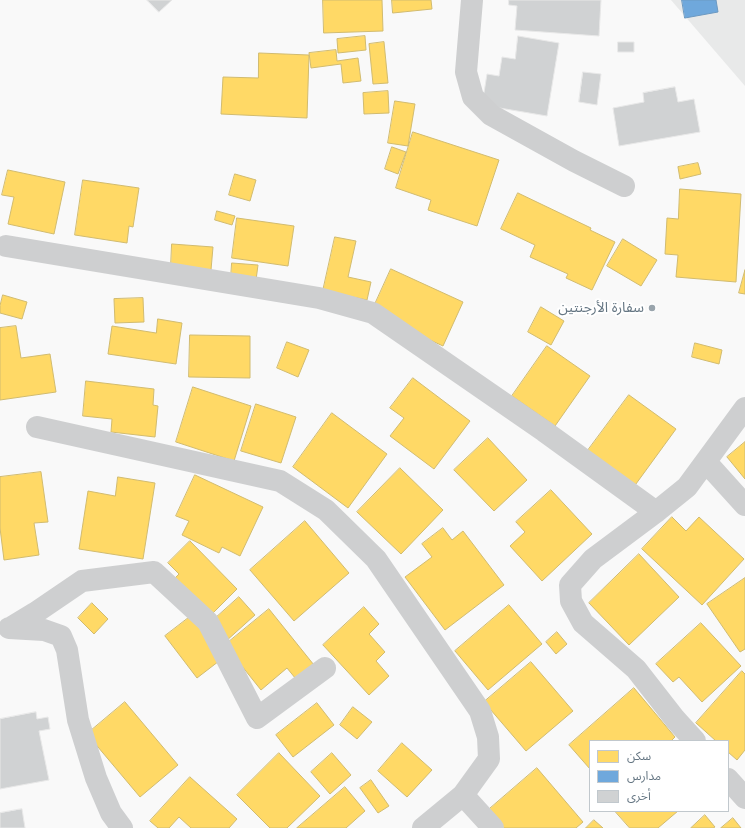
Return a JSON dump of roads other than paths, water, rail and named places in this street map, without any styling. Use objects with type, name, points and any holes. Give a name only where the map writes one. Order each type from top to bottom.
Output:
[{"type":"street","points":[[472,0],[466,72],[473,97],[491,115],[574,161],[624,186]]},
{"type":"street","points":[[6,246],[319,298],[374,313],[538,426],[656,512]]},
{"type":"street","points":[[694,740],[675,719],[636,669],[583,623],[571,601],[570,585],[593,559],[687,487],[745,408]]},
{"type":"street","points":[[37,427],[280,481],[326,510],[376,559],[480,711],[488,737],[489,759],[463,795],[423,828]]},
{"type":"street","points":[[706,462],[745,505]]},
{"type":"street","points":[[6,628],[35,613],[82,581],[154,572],[208,622],[258,718],[325,668]]},
{"type":"street","points":[[6,628],[44,630],[61,636],[67,650],[78,720],[94,771],[111,813],[122,828]]},
{"type":"street","points":[[729,780],[745,798]]},
{"type":"street","points":[[463,795],[493,828]]},
{"type":"place","name":"سفارة الأرجنتين","points":[[652,308]]}]
